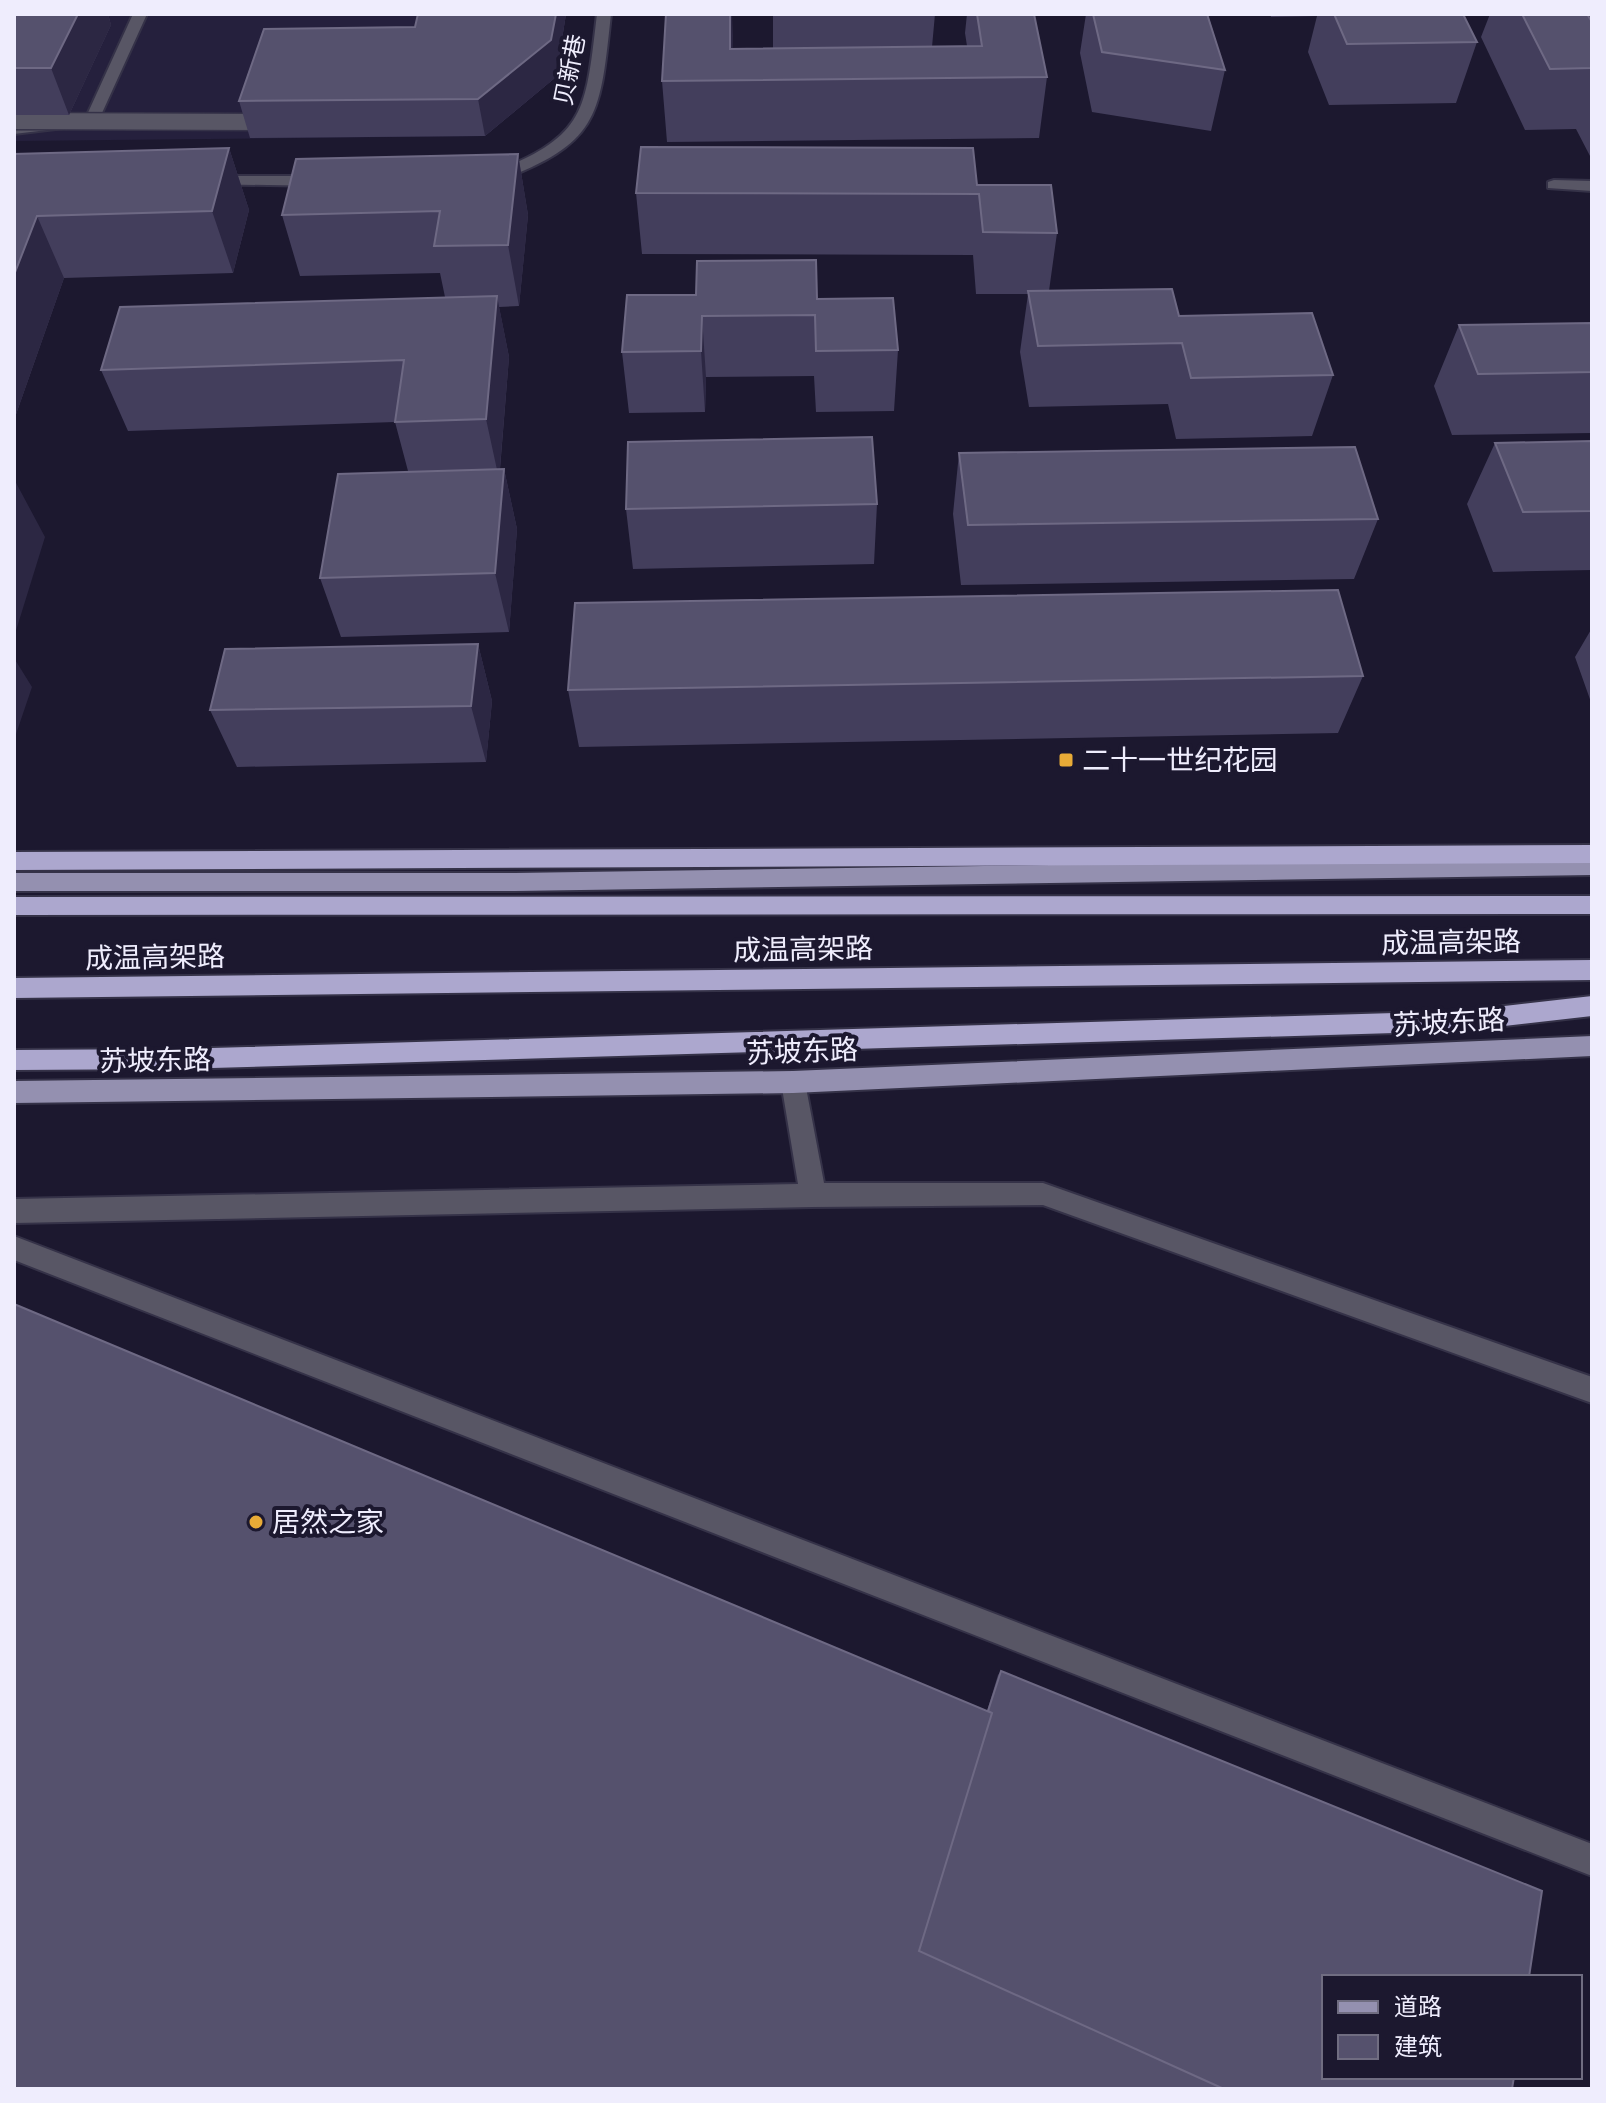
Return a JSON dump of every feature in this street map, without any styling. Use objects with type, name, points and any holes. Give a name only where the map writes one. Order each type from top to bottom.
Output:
[{"type":"highway","points":[[14,861],[1592,854]]},
{"type":"highway","name":"成温高架路","points":[[14,906],[1592,905]]},
{"type":"highway","name":"成温高架路","points":[[14,988],[1592,970]]},
{"type":"highway","points":[[14,1060],[177,1059],[1461,1021],[1592,1006]]},
{"type":"main road","points":[[14,882],[515,882],[1592,866]]},
{"type":"main road","name":"苏坡东路","points":[[14,1092],[793,1082],[1592,1046]]},
{"type":"street","points":[[92,121],[140,14]]},
{"type":"street","name":"贝新巷","points":[[469,180],[484,180],[529,165],[563,148],[587,120],[595,90],[604,14]]},
{"type":"street","points":[[14,121],[271,121]]},
{"type":"street","points":[[14,129],[92,121]]},
{"type":"street","points":[[188,181],[344,181]]},
{"type":"street","points":[[1554,185],[1592,186]]},
{"type":"street","points":[[793,1082],[813,1195]]},
{"type":"street","points":[[14,1211],[813,1195],[1043,1194],[1592,1390]]},
{"type":"street","points":[[14,1248],[1592,1860]]},
{"type":"shaded area","points":[[14,14],[566,14],[556,77],[485,136],[14,141]]},
{"type":"building","points":[[14,14],[78,14],[51,68],[14,68]]},
{"type":"building","points":[[418,14],[556,14],[551,40],[478,99],[239,101],[264,29],[415,27]]},
{"type":"building","points":[[666,14],[730,14],[730,49],[982,46],[977,14],[1034,14],[1047,77],[662,81]]},
{"type":"building","points":[[1093,14],[1207,14],[1225,70],[1102,52]]},
{"type":"building","points":[[1334,14],[1463,14],[1477,42],[1347,44]]},
{"type":"building","points":[[1522,14],[1587,14],[1592,22],[1592,68],[1550,69]]},
{"type":"building","points":[[641,147],[973,148],[977,185],[1051,185],[1057,233],[983,232],[979,194],[636,193]]},
{"type":"building","points":[[229,148],[212,211],[37,216],[14,275],[14,154]]},
{"type":"building","points":[[518,154],[508,245],[434,246],[440,211],[282,215],[296,159]]},
{"type":"building","points":[[816,260],[817,299],[893,298],[898,350],[816,351],[815,315],[702,316],[701,351],[622,352],[627,295],[696,295],[697,261]]},
{"type":"building","points":[[1172,289],[1179,316],[1312,313],[1333,375],[1191,378],[1182,343],[1038,346],[1028,291]]},
{"type":"building","points":[[497,296],[486,419],[395,422],[404,360],[101,370],[120,307]]},
{"type":"building","points":[[1592,323],[1592,372],[1478,374],[1459,325]]},
{"type":"building","points":[[872,437],[877,504],[626,509],[628,442]]},
{"type":"building","points":[[1592,441],[1592,511],[1523,512],[1495,443]]},
{"type":"building","points":[[1355,447],[1378,519],[968,525],[959,453]]},
{"type":"building","points":[[504,469],[495,573],[320,578],[338,474]]},
{"type":"building","points":[[1338,590],[1363,676],[568,690],[575,603]]},
{"type":"building","points":[[478,644],[471,706],[210,710],[225,649]]},
{"type":"building","name":"居然之家","points":[[14,1304],[992,1713],[919,1951],[1224,2089],[14,2089]]},
{"type":"building","points":[[1001,1671],[1542,1891],[1529,1975],[1322,1975],[1322,2079],[1514,2079],[1512,2089],[1224,2089],[919,1951],[992,1713],[988,1711]]},
{"type":"place","name":"二十一世纪花园","points":[[1066,760]]},
{"type":"place","name":"居然之家","points":[[256,1522]]}]
